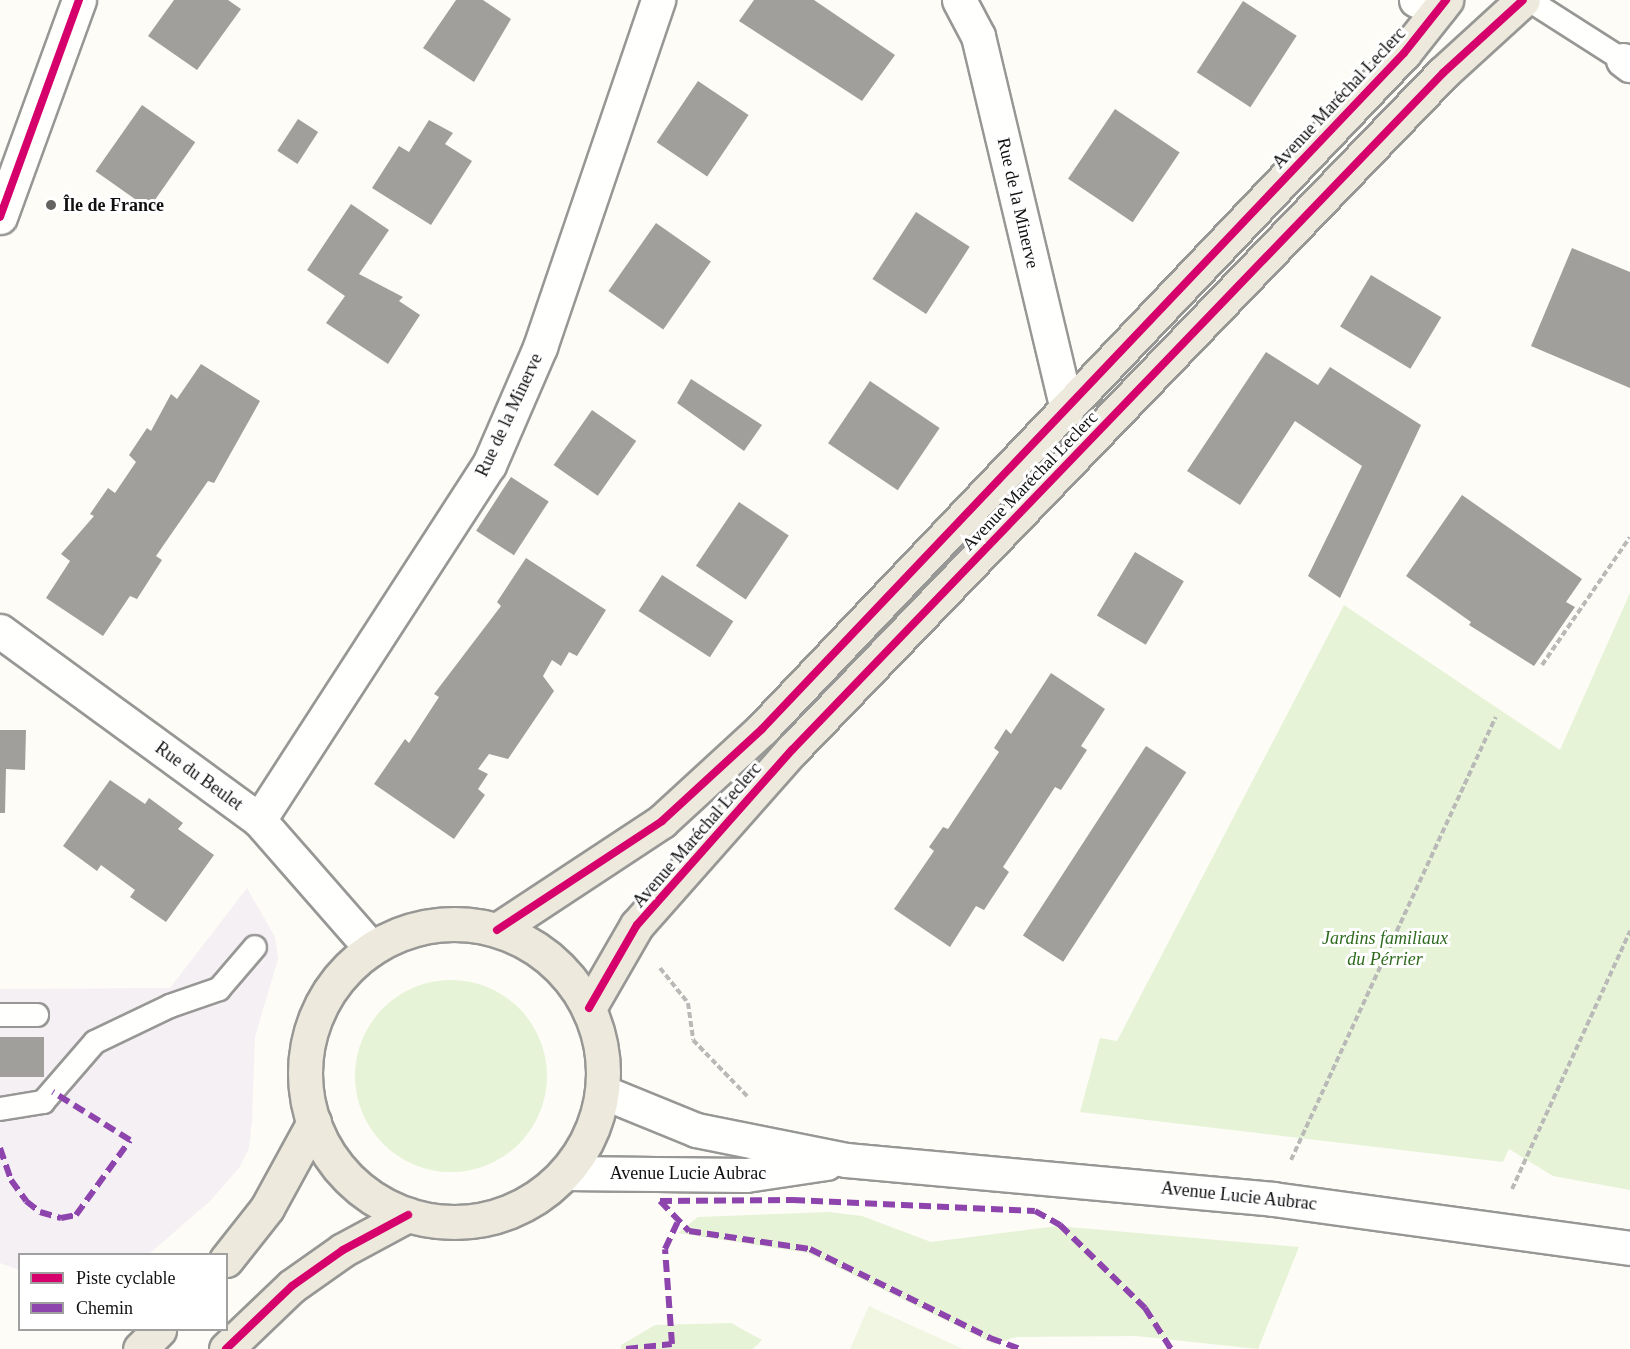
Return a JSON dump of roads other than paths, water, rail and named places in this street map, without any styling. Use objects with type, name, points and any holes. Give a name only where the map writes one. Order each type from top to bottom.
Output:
[{"type":"main road","name":"Avenue Maréchal Leclerc","points":[[588,1008],[628,937],[792,750],[1443,73],[1523,0]]},
{"type":"main road","name":"Avenue Maréchal Leclerc","points":[[497,930],[641,836],[702,787],[1067,410],[1404,53],[1434,3]]},
{"type":"main road","points":[[432,926],[497,930],[529,944],[558,965],[588,1008],[602,1049],[603,1092],[591,1133],[566,1173],[529,1202],[500,1215],[454,1222],[408,1215],[376,1200],[350,1179],[328,1153],[314,1122],[305,1074],[313,1026],[336,982],[372,949],[400,934],[432,926]]},
{"type":"main road","points":[[228,1257],[267,1208],[314,1122]]},
{"type":"main road","points":[[226,1349],[292,1286],[343,1250],[408,1215]]},
{"type":"main road","points":[[140,1349],[157,1331]]},
{"type":"street","points":[[0,217],[79,0]]},
{"type":"street","name":"Rue de la Minerve","points":[[259,820],[489,465],[540,347],[658,0]]},
{"type":"street","name":"Rue de la Minerve","points":[[959,0],[978,36],[1067,410]]},
{"type":"street","name":"Rue du Beulet","points":[[0,631],[259,820],[372,949]]},
{"type":"street","name":"Avenue Lucie Aubrac","points":[[603,1092],[696,1130],[846,1160],[1273,1199],[1495,1227],[1630,1248]]},
{"type":"street","name":"Avenue Lucie Aubrac","points":[[566,1173],[746,1174],[846,1160]]},
{"type":"lane","points":[[1529,0],[1626,63]]},
{"type":"lane","points":[[0,1109],[43,1102],[95,1042],[170,1006],[219,989],[255,947]]},
{"type":"lane","points":[[0,1014],[37,1015]]},
{"type":"place","name":"Île de France","points":[[51,205]]},
{"type":"park label","name":"Jardins familiaux du Pérrier","points":[[1385,949]]}]
